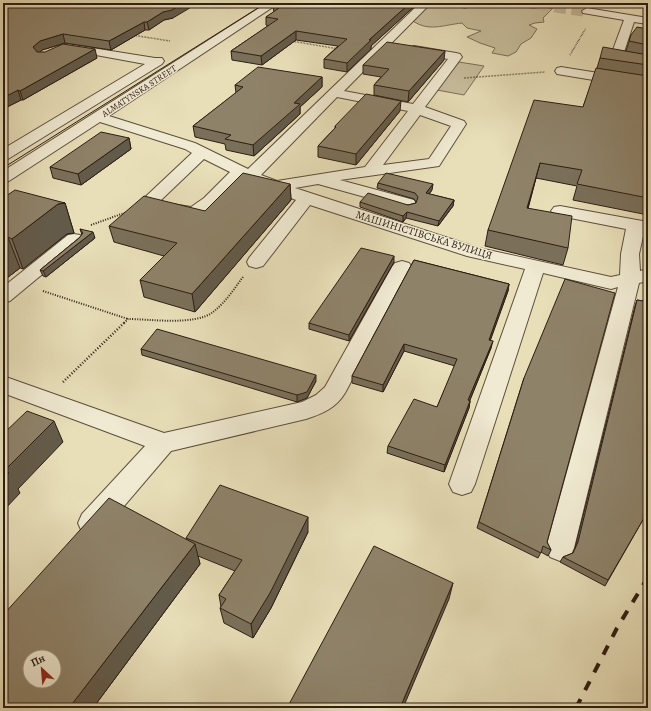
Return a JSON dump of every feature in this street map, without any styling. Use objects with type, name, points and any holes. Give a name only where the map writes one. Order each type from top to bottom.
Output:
[{"type":"street","name":"ALMATYNSKA STREET","points":[[3,178],[274,3]]},
{"type":"street","points":[[147,204],[191,212],[201,209],[245,174],[335,93],[426,3]]},
{"type":"street","points":[[587,11],[648,21]]},
{"type":"street","points":[[630,18],[617,55],[618,58],[648,64]]},
{"type":"street","points":[[57,49],[69,48],[156,62]]},
{"type":"street","points":[[370,171],[456,57],[379,50]]},
{"type":"street","name":"ALMATYNSKA STREET","points":[[3,156],[169,54]]},
{"type":"street","points":[[561,71],[648,84]]},
{"type":"street","points":[[275,186],[370,171],[434,163],[459,124],[417,109],[335,93]]},
{"type":"street","name":"МАШИНІСТІВСЬКА ВУЛИЦЯ","points":[[99,117],[190,146],[245,174],[306,198],[474,252],[611,283],[639,278]]},
{"type":"street","points":[[147,204],[202,152]]},
{"type":"street","points":[[318,179],[408,204]]},
{"type":"street","points":[[256,262],[306,198]]},
{"type":"street","points":[[560,211],[642,226],[630,254],[639,278],[560,548]]},
{"type":"street","points":[[3,297],[79,231]]},
{"type":"street","points":[[462,484],[536,266]]},
{"type":"street","points":[[3,384],[37,407],[163,444],[306,410],[327,400],[333,393],[402,267]]},
{"type":"street","points":[[76,541],[163,444]]},
{"type":"path","points":[[439,79],[561,71],[583,30],[603,14]]},
{"type":"path","points":[[132,36],[170,41]]},
{"type":"path","points":[[288,40],[379,50]]},
{"type":"path","points":[[79,231],[147,204]]},
{"type":"path","points":[[79,231],[91,225]]},
{"type":"path","points":[[19,284],[128,319],[191,319],[200,318],[210,314],[217,308],[256,262]]},
{"type":"path","points":[[37,407],[128,319]]},
{"type":"shaded area","points":[[431,3],[523,3],[530,8],[553,8],[543,18],[544,22],[529,25],[537,29],[531,38],[521,44],[516,52],[508,56],[492,53],[495,48],[467,37],[481,31],[467,28],[462,23],[431,27],[413,21]]},
{"type":"shaded area","points":[[459,62],[484,66],[464,95],[437,90]]},
{"type":"building","points":[[3,3],[184,3],[172,10],[163,12],[147,22],[144,22],[109,41],[63,34],[40,41],[33,47],[37,52],[45,52],[63,44],[95,49],[20,91],[18,90],[3,98],[3,74],[8,72],[3,72]]},
{"type":"building","points":[[280,3],[410,3],[369,40],[371,40],[347,63],[324,59],[347,39],[296,31],[261,56],[231,51],[278,19],[266,17],[279,8],[273,7]]},
{"type":"building","points":[[637,27],[648,29],[648,45],[629,41],[631,35]]},
{"type":"building","points":[[387,42],[445,51],[409,91],[374,85],[389,69],[363,65]]},
{"type":"building","points":[[603,47],[648,55],[648,65],[600,58]]},
{"type":"building","points":[[258,67],[322,77],[294,103],[300,104],[253,145],[225,139],[231,135],[193,126],[243,87],[235,85]]},
{"type":"building","points":[[596,68],[648,76],[648,198],[577,184],[582,170],[540,163],[527,208],[572,216],[568,248],[488,230],[534,100],[583,107]]},
{"type":"building","points":[[366,94],[401,101],[356,154],[318,146],[336,127],[335,126]]},
{"type":"building","points":[[101,132],[129,138],[78,174],[50,167]]},
{"type":"building","points":[[243,173],[290,184],[192,294],[140,280],[177,243],[109,226],[144,196],[205,211]]},
{"type":"building","points":[[386,173],[433,184],[426,193],[454,200],[439,221],[407,212],[403,216],[360,202],[368,193],[408,205],[416,203],[418,197],[415,193],[378,183]]},
{"type":"building","points":[[15,190],[65,203],[58,204],[12,239],[8,237],[3,241],[3,198]]},
{"type":"building","points":[[80,229],[93,232],[43,271],[40,270],[79,238],[83,233]]},
{"type":"building","points":[[361,248],[394,256],[349,335],[309,323]]},
{"type":"building","points":[[414,260],[509,284],[489,340],[493,341],[468,400],[470,401],[445,465],[388,446],[414,399],[437,407],[457,359],[404,344],[383,385],[352,376]]},
{"type":"building","points":[[565,279],[615,293],[547,542],[551,550],[543,546],[541,553],[479,522],[524,378]]},
{"type":"building","points":[[648,293],[648,511],[608,580],[563,557],[573,553],[578,542],[637,300],[643,301]]},
{"type":"building","points":[[157,329],[316,375],[307,392],[297,395],[141,349]]},
{"type":"building","points":[[27,411],[54,421],[5,470],[9,473],[3,478],[3,434]]},
{"type":"building","points":[[220,485],[308,517],[270,593],[251,624],[220,608],[226,599],[219,595],[242,560],[186,538]]},
{"type":"building","points":[[109,498],[195,544],[69,708],[3,708],[3,615]]},
{"type":"building","points":[[374,546],[453,583],[400,708],[287,708]]},
{"type":"tunnel","points":[[537,4],[587,11]]},
{"type":"tram line","points":[[3,168],[266,3]]},
{"type":"railway","points":[[576,708],[617,628],[648,577]]}]
